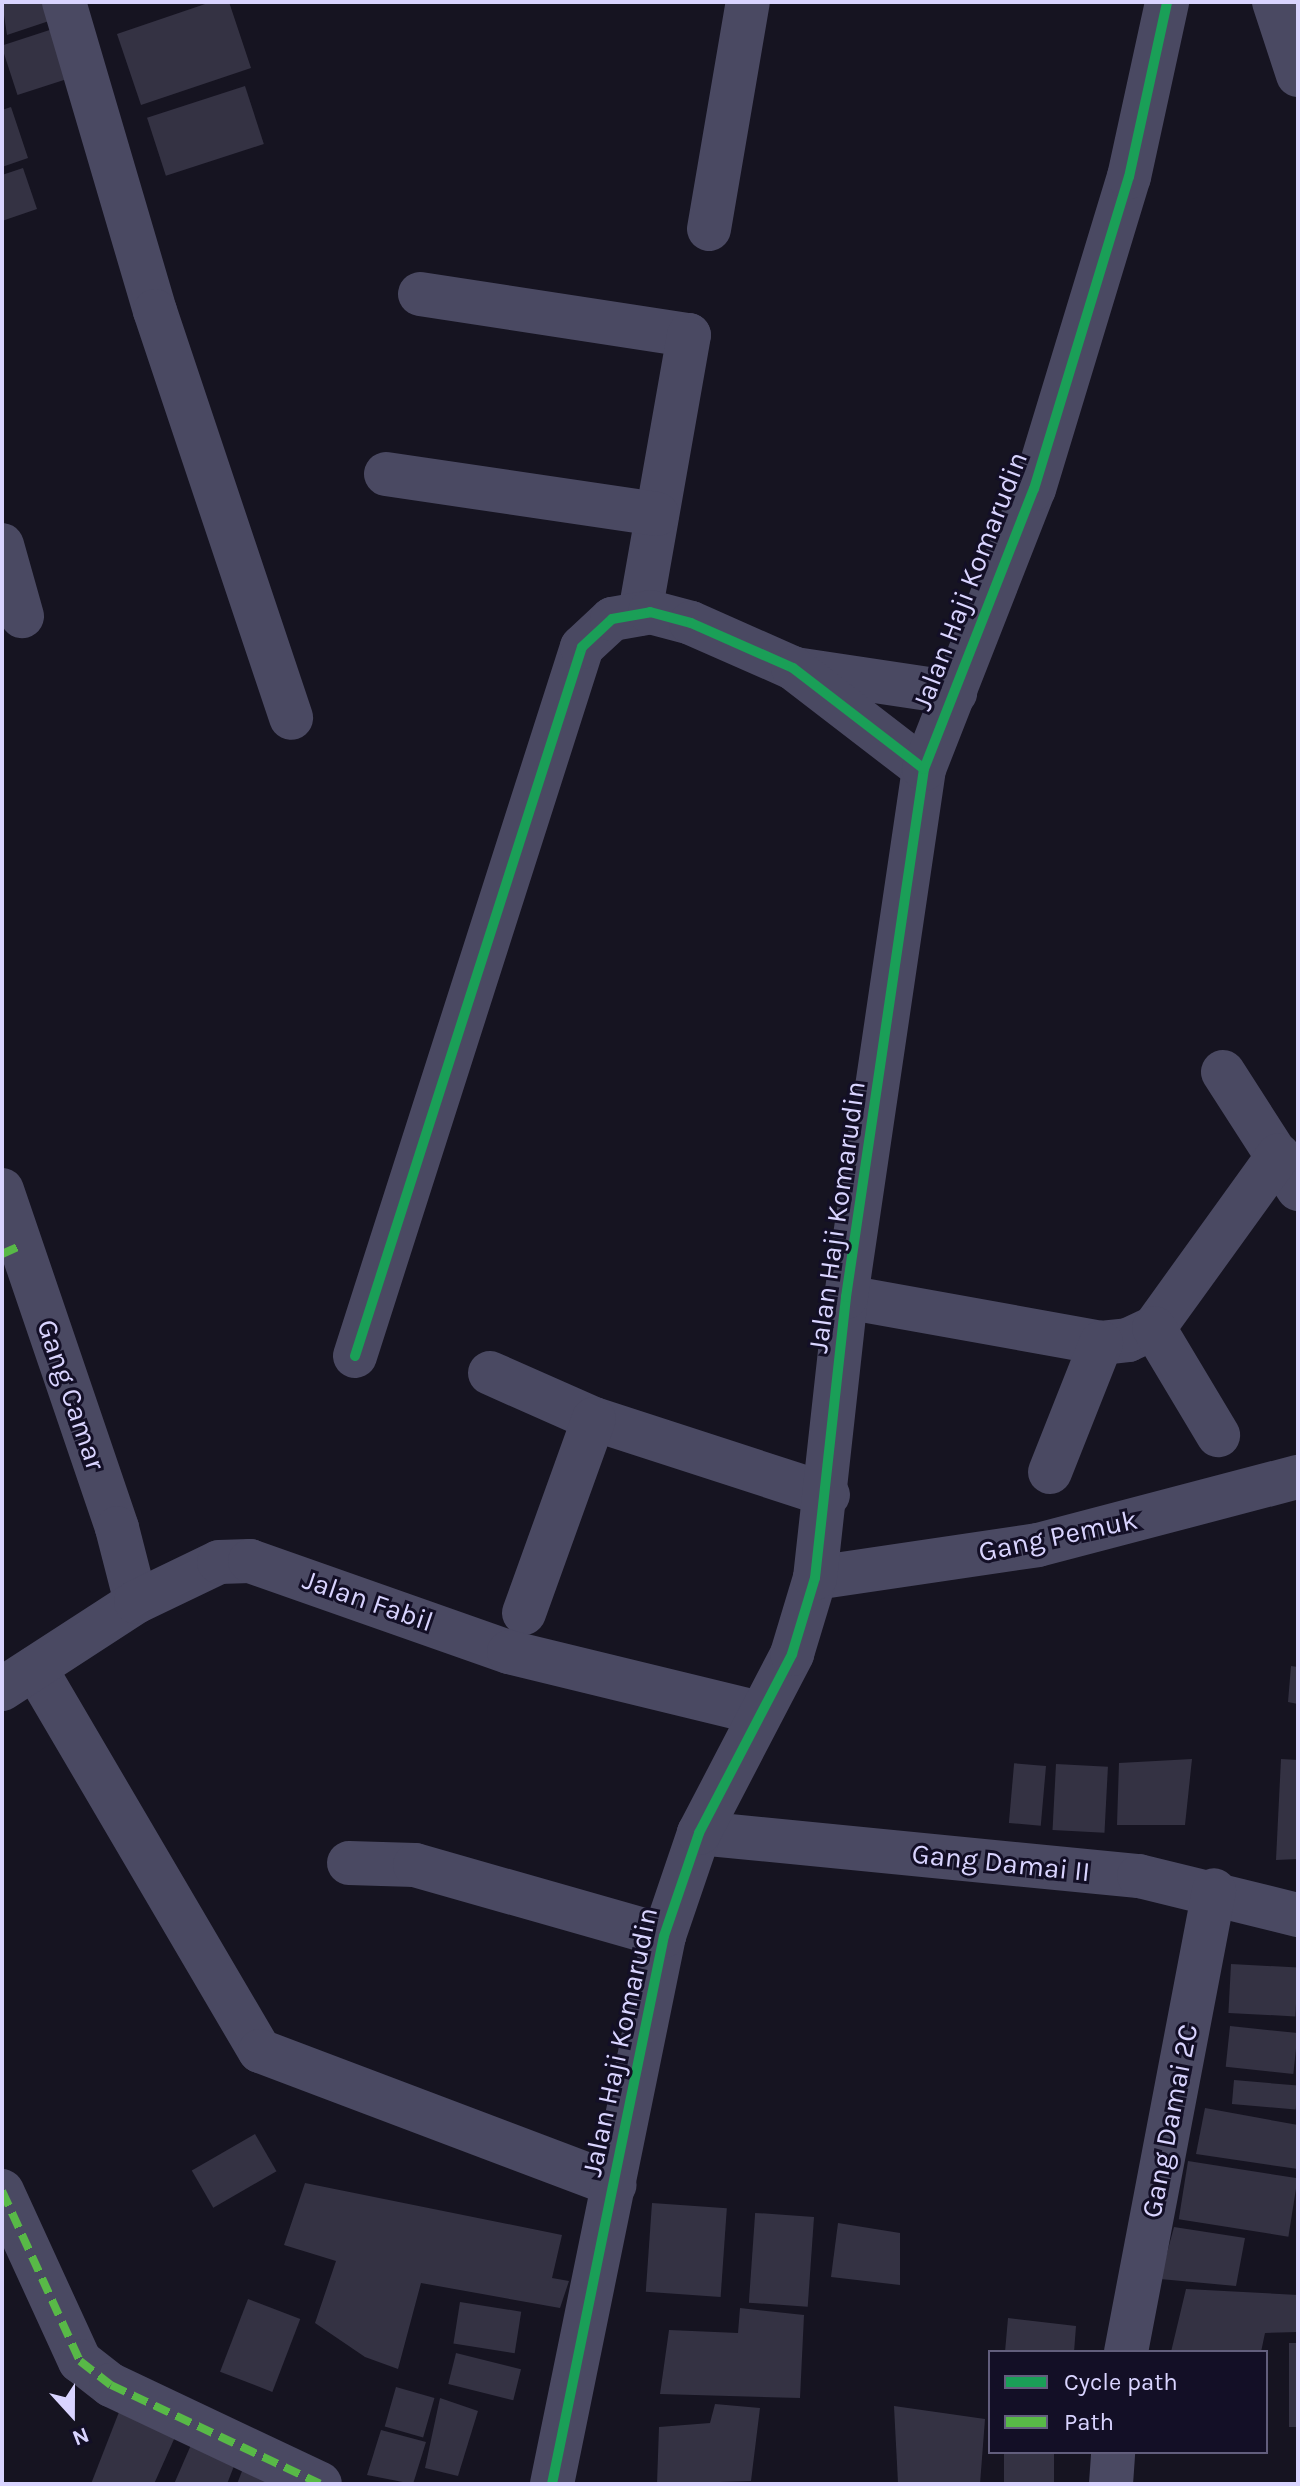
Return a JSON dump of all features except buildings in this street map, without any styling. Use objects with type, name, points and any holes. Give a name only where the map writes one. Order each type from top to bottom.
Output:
[{"type":"street","points":[[64,2],[155,311],[291,718]]},
{"type":"street","points":[[709,229],[748,2]]},
{"type":"street","name":"Jalan Haji Komarudin","points":[[552,2484],[664,1936],[699,1833],[792,1654],[815,1578],[828,1495],[846,1297],[924,769],[955,693],[1066,384],[1129,177],[1167,2]]},
{"type":"street","points":[[1285,19],[1298,75]]},
{"type":"street","points":[[420,294],[689,335],[640,614]]},
{"type":"street","points":[[386,474],[657,514]]},
{"type":"street","points":[[2,545],[22,616]]},
{"type":"street","points":[[355,1356],[582,647],[612,619],[640,614],[691,623],[793,668],[924,769]]},
{"type":"street","points":[[793,668],[955,693]]},
{"type":"street","points":[[846,1297],[1101,1343],[1128,1340],[1154,1328],[1289,1172],[1223,1072]]},
{"type":"street","name":"Gang Camar","points":[[2,1190],[11,1250],[117,1528],[136,1602]]},
{"type":"street","points":[[1154,1328],[1218,1435]]},
{"type":"street","points":[[1050,1472],[1101,1343]]},
{"type":"street","points":[[490,1373],[594,1419],[828,1495]]},
{"type":"street","points":[[524,1613],[594,1419]]},
{"type":"street","name":"Gang Pemuk","points":[[815,1578],[1038,1545],[1298,1477]]},
{"type":"street","name":"Jalan Fabil","points":[[18,1678],[136,1602],[219,1562],[250,1561],[509,1652],[759,1713]]},
{"type":"street","points":[[18,1678],[260,2051],[614,2185]]},
{"type":"street","name":"Gang Damai II","points":[[699,1833],[1139,1876],[1214,1890],[1298,1915]]},
{"type":"street","points":[[349,1863],[415,1865],[664,1936]]},
{"type":"street","name":"Gang Damai 2C","points":[[1126,2350],[1214,1890]]},
{"type":"street","points":[[2,2191],[80,2361],[111,2385],[320,2484]]},
{"type":"street","points":[[1111,2484],[1113,2454]]},
{"type":"marked path","points":[[2,1254],[20,1246]]},
{"type":"marked path","points":[[2,2191],[80,2361],[111,2385],[320,2484]]},
{"type":"cycle path","points":[[552,2484],[664,1936],[699,1833],[792,1654],[815,1578],[846,1297],[924,769],[1034,489],[1129,177],[1167,2]]},
{"type":"cycle path","points":[[355,1356],[582,647],[612,619],[650,612],[691,623],[793,668],[924,769]]}]
